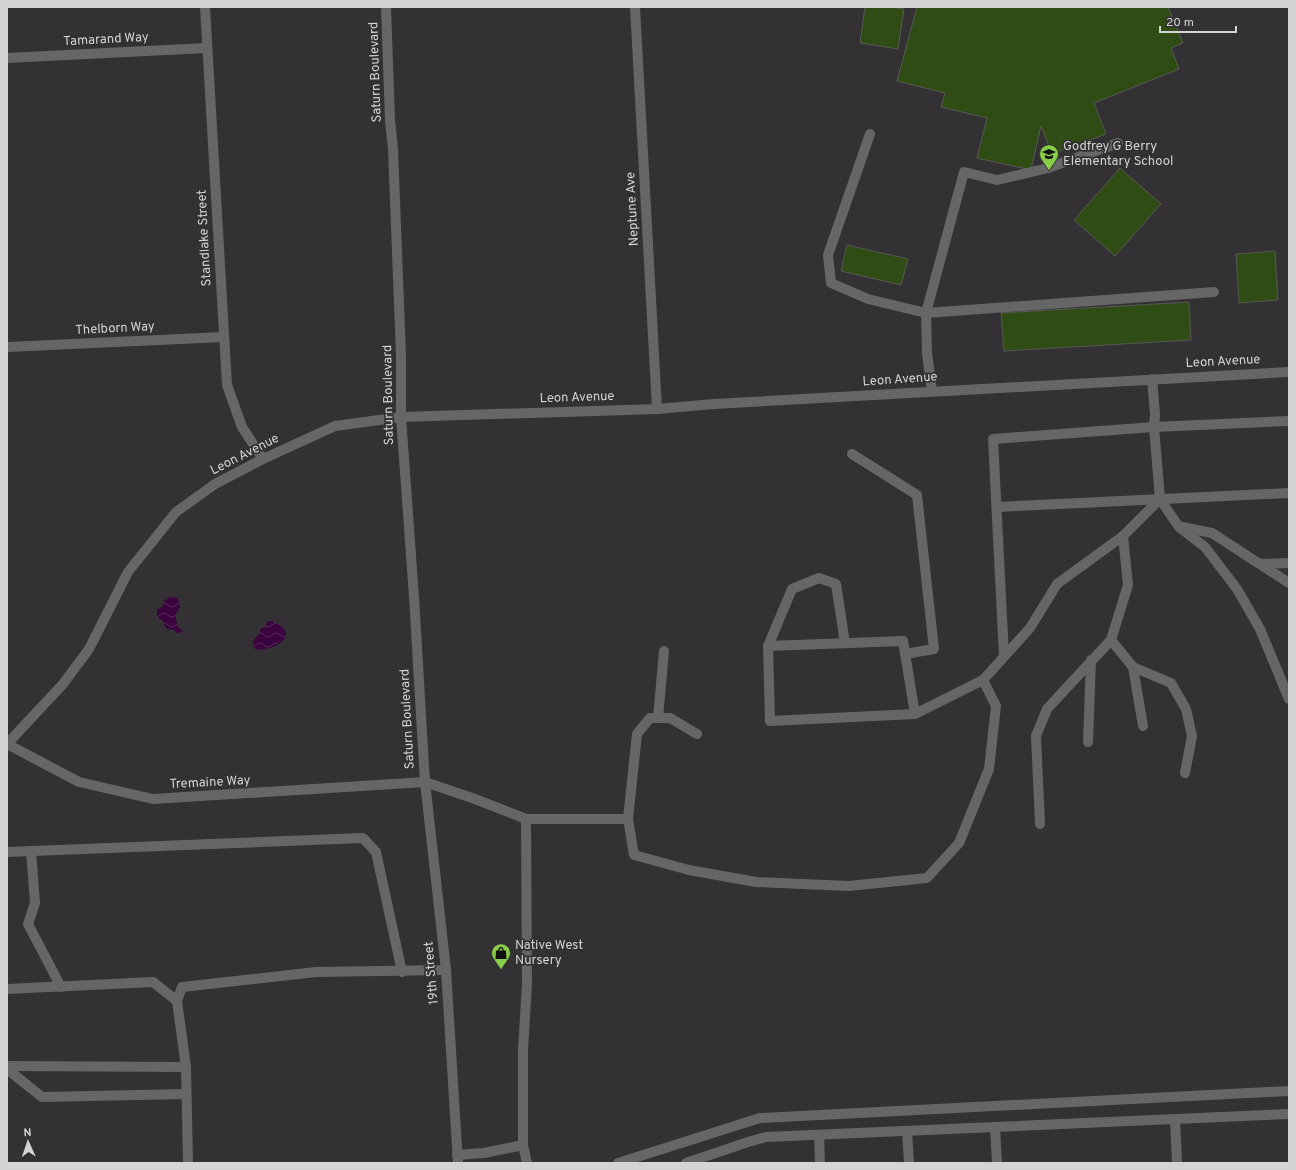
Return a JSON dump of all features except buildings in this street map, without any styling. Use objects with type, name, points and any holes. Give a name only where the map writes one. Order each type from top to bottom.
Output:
[{"type":"street","name":"Standlake Street","points":[[205,7],[206,48],[226,385],[242,427],[263,459]]},
{"type":"street","name":"Saturn Boulevard","points":[[386,7],[401,355],[401,417],[425,782]]},
{"type":"street","name":"Neptune Ave","points":[[635,7],[657,409]]},
{"type":"street","name":"Tamarand Way","points":[[7,58],[206,48]]},
{"type":"street","points":[[870,134],[828,255],[831,283],[868,299],[926,313],[1214,292]]},
{"type":"street","points":[[932,391],[927,353],[926,313],[964,172],[997,180],[1048,168],[1118,143]]},
{"type":"street","name":"Thelborn Way","points":[[7,347],[224,337]]},
{"type":"street","name":"Leon Avenue","points":[[7,744],[63,684],[88,649],[128,572],[176,512],[215,484],[263,459],[335,426],[401,417],[657,409],[714,404],[932,391],[1289,372]]},
{"type":"street","points":[[1152,379],[1160,499],[1179,526],[1205,547],[1237,589],[1260,629],[1289,699]]},
{"type":"street","points":[[1004,656],[993,439],[1154,427],[1289,421]]},
{"type":"street","points":[[852,454],[917,495],[934,649],[906,654]]},
{"type":"street","points":[[997,507],[1289,493]]},
{"type":"street","points":[[845,643],[836,584],[819,578],[792,589],[768,646],[770,721],[915,714],[983,680],[1030,628],[1057,584],[1123,536],[1160,499]]},
{"type":"street","points":[[1179,526],[1212,533],[1289,583]]},
{"type":"street","points":[[1040,824],[1036,736],[1047,709],[1111,640],[1128,585],[1123,536]]},
{"type":"street","points":[[1261,564],[1289,563]]},
{"type":"street","points":[[1111,640],[1133,668],[1143,726]]},
{"type":"street","points":[[768,646],[903,641],[915,714]]},
{"type":"street","points":[[658,718],[664,651]]},
{"type":"street","points":[[1088,742],[1091,660]]},
{"type":"street","points":[[1133,668],[1171,683],[1186,709],[1192,736],[1185,773]]},
{"type":"street","points":[[697,734],[670,718],[650,718],[637,734],[628,819],[634,855],[689,870],[756,882],[849,886],[927,878],[959,843],[989,769],[996,706],[983,680]]},
{"type":"street","name":"Tremaine Way","points":[[7,744],[79,782],[153,799],[425,782]]},
{"type":"street","points":[[425,782],[475,799],[526,819],[628,819]]},
{"type":"street","name":"19th Street","points":[[425,782],[446,970],[457,1159]]},
{"type":"street","points":[[526,819],[527,984],[523,1050],[523,1145],[526,1163]]},
{"type":"street","points":[[7,852],[363,838],[376,852],[402,972]]},
{"type":"street","points":[[31,851],[35,904],[28,924],[61,987]]},
{"type":"street","points":[[188,1163],[186,1067],[177,1001],[182,987],[316,972],[402,972],[446,970]]},
{"type":"street","points":[[7,989],[153,982],[177,1001]]},
{"type":"street","points":[[7,1066],[186,1067]]},
{"type":"street","points":[[7,1070],[42,1097],[186,1094]]},
{"type":"street","points":[[618,1163],[760,1118],[1289,1091]]},
{"type":"street","points":[[686,1163],[766,1137],[1289,1114]]},
{"type":"street","points":[[1175,1119],[1177,1163]]},
{"type":"street","points":[[995,1127],[997,1163]]},
{"type":"street","points":[[907,1131],[909,1163]]},
{"type":"street","points":[[819,1135],[820,1163]]},
{"type":"street","points":[[457,1159],[523,1145]]},
{"type":"water","points":[[172,596],[178,599],[180,607],[175,615],[178,627],[183,631],[181,633],[167,629],[162,620],[157,617],[157,610],[163,606],[165,600]]},
{"type":"water","points":[[270,621],[283,626],[286,634],[285,639],[277,645],[267,649],[254,648],[253,641],[259,634],[261,628],[265,627],[267,622]]},
{"type":"place","name":"Godfrey G Berry Elementary School","points":[[1049,171]]},
{"type":"place","name":"Native West Nursery","points":[[501,970]]}]
